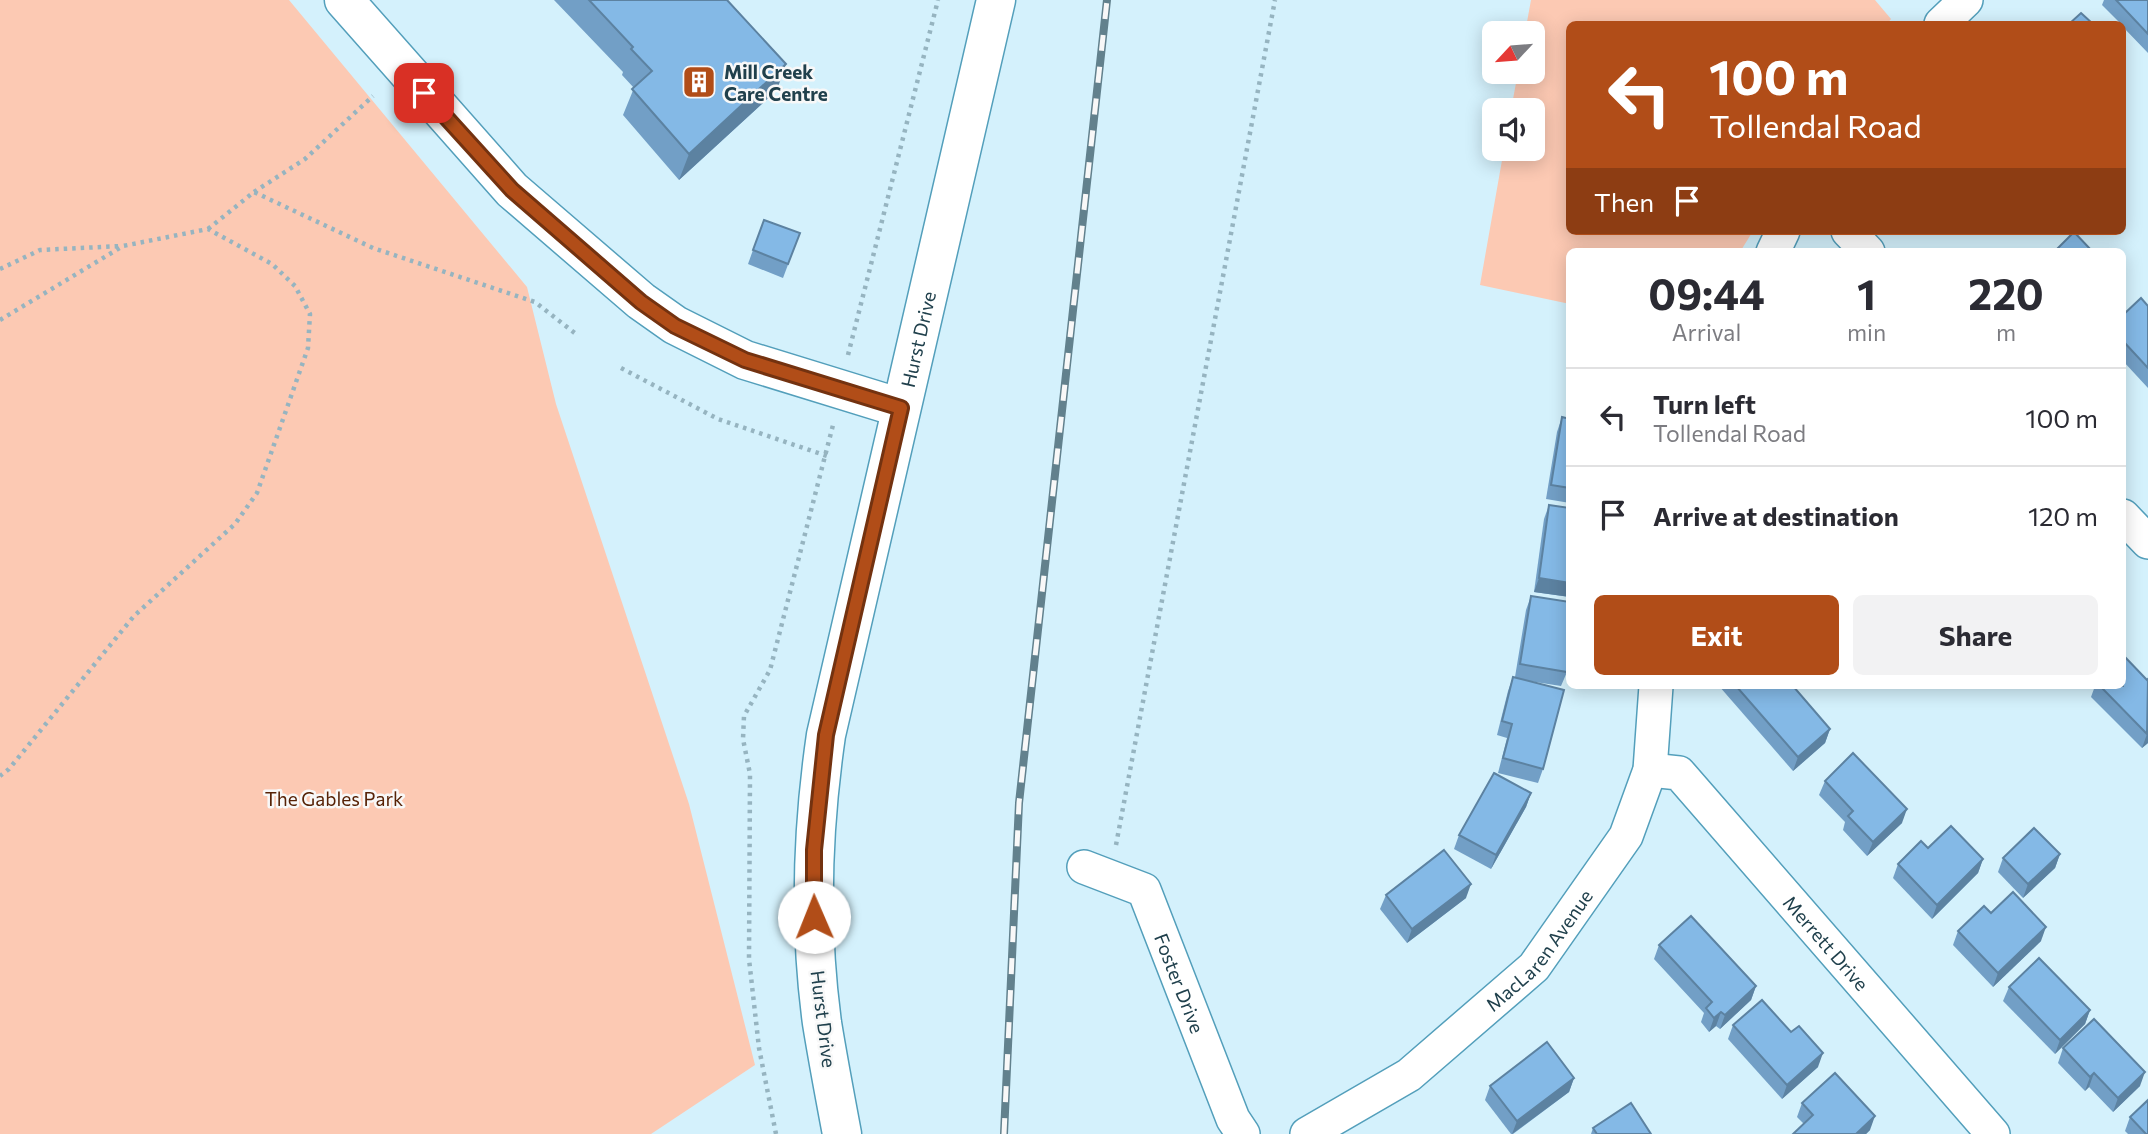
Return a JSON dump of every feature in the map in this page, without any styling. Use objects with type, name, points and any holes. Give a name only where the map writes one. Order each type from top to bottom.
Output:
[{"type":"street","points":[[344,0],[512,190],[641,302],[709,345],[745,360],[901,408]]},
{"type":"street","name":"Hurst Drive","points":[[842,1134],[822,1023],[815,943],[813,891],[819,786],[826,735],[996,0]]},
{"type":"street","points":[[1944,21],[1966,0]]},
{"type":"street","points":[[1852,235],[1864,248]]},
{"type":"street","points":[[2126,519],[2148,542]]},
{"type":"street","name":"MacLaren Avenue","points":[[1307,1134],[1409,1075],[1534,967],[1626,836],[1650,771],[1656,689]]},
{"type":"street","name":"Merrett Drive","points":[[1650,771],[1679,773],[1993,1134]]},
{"type":"street","name":"Foster Drive","points":[[1097,872],[1144,890],[1233,1119],[1243,1134]]},
{"type":"path","points":[[846,363],[938,0]]},
{"type":"path","points":[[1097,872],[1275,0]]},
{"type":"path","points":[[0,269],[40,250],[123,246],[208,229],[254,192],[305,159],[373,96]]},
{"type":"path","points":[[254,192],[373,248],[535,302],[576,334]]},
{"type":"path","points":[[0,776],[9,769],[134,616],[235,524],[257,494],[308,348],[310,314],[295,286],[272,264],[208,229]]},
{"type":"path","points":[[0,320],[123,246]]},
{"type":"path","points":[[621,368],[667,395],[718,418],[827,456]]},
{"type":"path","points":[[776,1134],[759,1048],[749,959],[750,774],[743,739],[744,716],[770,670],[827,456],[835,416]]},
{"type":"green space","name":"The Gables Park","points":[[0,0],[289,0],[527,287],[556,404],[689,804],[755,1065],[651,1134],[0,1134]]},
{"type":"green space","points":[[1531,0],[1875,0],[1891,19],[1566,21],[1566,235],[1751,235],[1742,248],[1566,248],[1566,303],[1480,285],[1502,161],[1545,161],[1545,98],[1513,98],[1516,84],[1545,84],[1545,21],[1527,21]]},
{"type":"building","name":"Mill Creek Care Centre","points":[[589,0],[727,0],[786,64],[689,154],[632,89],[652,71]]},
{"type":"building","points":[[2116,0],[2148,0],[2148,34]]},
{"type":"building","points":[[2081,13],[2090,21],[2072,21]]},
{"type":"building","points":[[764,220],[800,233],[788,264],[753,250]]},
{"type":"building","points":[[2071,235],[2077,235],[2089,248],[2058,248]]},
{"type":"building","points":[[2141,298],[2148,306],[2148,368],[2126,344],[2126,312]]},
{"type":"building","points":[[1562,417],[1566,418],[1566,487],[1551,485]]},
{"type":"building","points":[[1549,505],[1566,507],[1566,582],[1539,578]]},
{"type":"building","points":[[1531,596],[1566,601],[1566,672],[1520,664]]},
{"type":"building","points":[[2126,658],[2148,679],[2147,734],[2103,689],[2126,689]]},
{"type":"building","points":[[1513,677],[1564,690],[1543,769],[1503,758],[1512,724],[1502,721]]},
{"type":"building","points":[[1739,689],[1796,689],[1830,729],[1798,757]]},
{"type":"building","points":[[1853,753],[1907,809],[1873,842],[1848,816],[1853,811],[1825,781]]},
{"type":"building","points":[[1494,773],[1531,793],[1496,855],[1459,835]]},
{"type":"building","points":[[1951,826],[1983,859],[1937,905],[1898,864],[1921,841],[1928,848]]},
{"type":"building","points":[[2034,828],[2060,854],[2028,884],[2003,858]]},
{"type":"building","points":[[1444,850],[1471,884],[1412,929],[1386,895]]},
{"type":"building","points":[[2013,892],[2046,927],[1998,973],[1958,931],[1984,906],[1991,913]]},
{"type":"building","points":[[1691,916],[1756,986],[1725,1015],[1721,1012],[1714,1018],[1706,1008],[1712,1002],[1659,945]]},
{"type":"building","points":[[2039,958],[2090,1010],[2060,1040],[2009,987]]},
{"type":"building","points":[[1762,1000],[1791,1032],[1799,1026],[1823,1053],[1787,1085],[1733,1025]]},
{"type":"building","points":[[2094,1019],[2145,1072],[2118,1098],[2094,1073],[2090,1077],[2063,1048]]},
{"type":"building","points":[[1547,1042],[1574,1078],[1517,1121],[1490,1086]]},
{"type":"building","points":[[1835,1073],[1875,1116],[1856,1134],[1793,1134],[1813,1115],[1802,1103]]},
{"type":"building","points":[[2148,1100],[2148,1134],[2146,1134],[2130,1117]]},
{"type":"building","points":[[1631,1103],[1651,1134],[1597,1134],[1593,1128]]},
{"type":"railway","points":[[1004,1134],[1019,803],[1107,0]]},
{"type":"place","name":"Mill Creek Care Centre","points":[[699,82]]},
{"type":"route","points":[[424,93],[512,190],[641,302],[675,326],[709,345],[786,375],[901,408],[826,735],[814,850],[814,917]]}]
